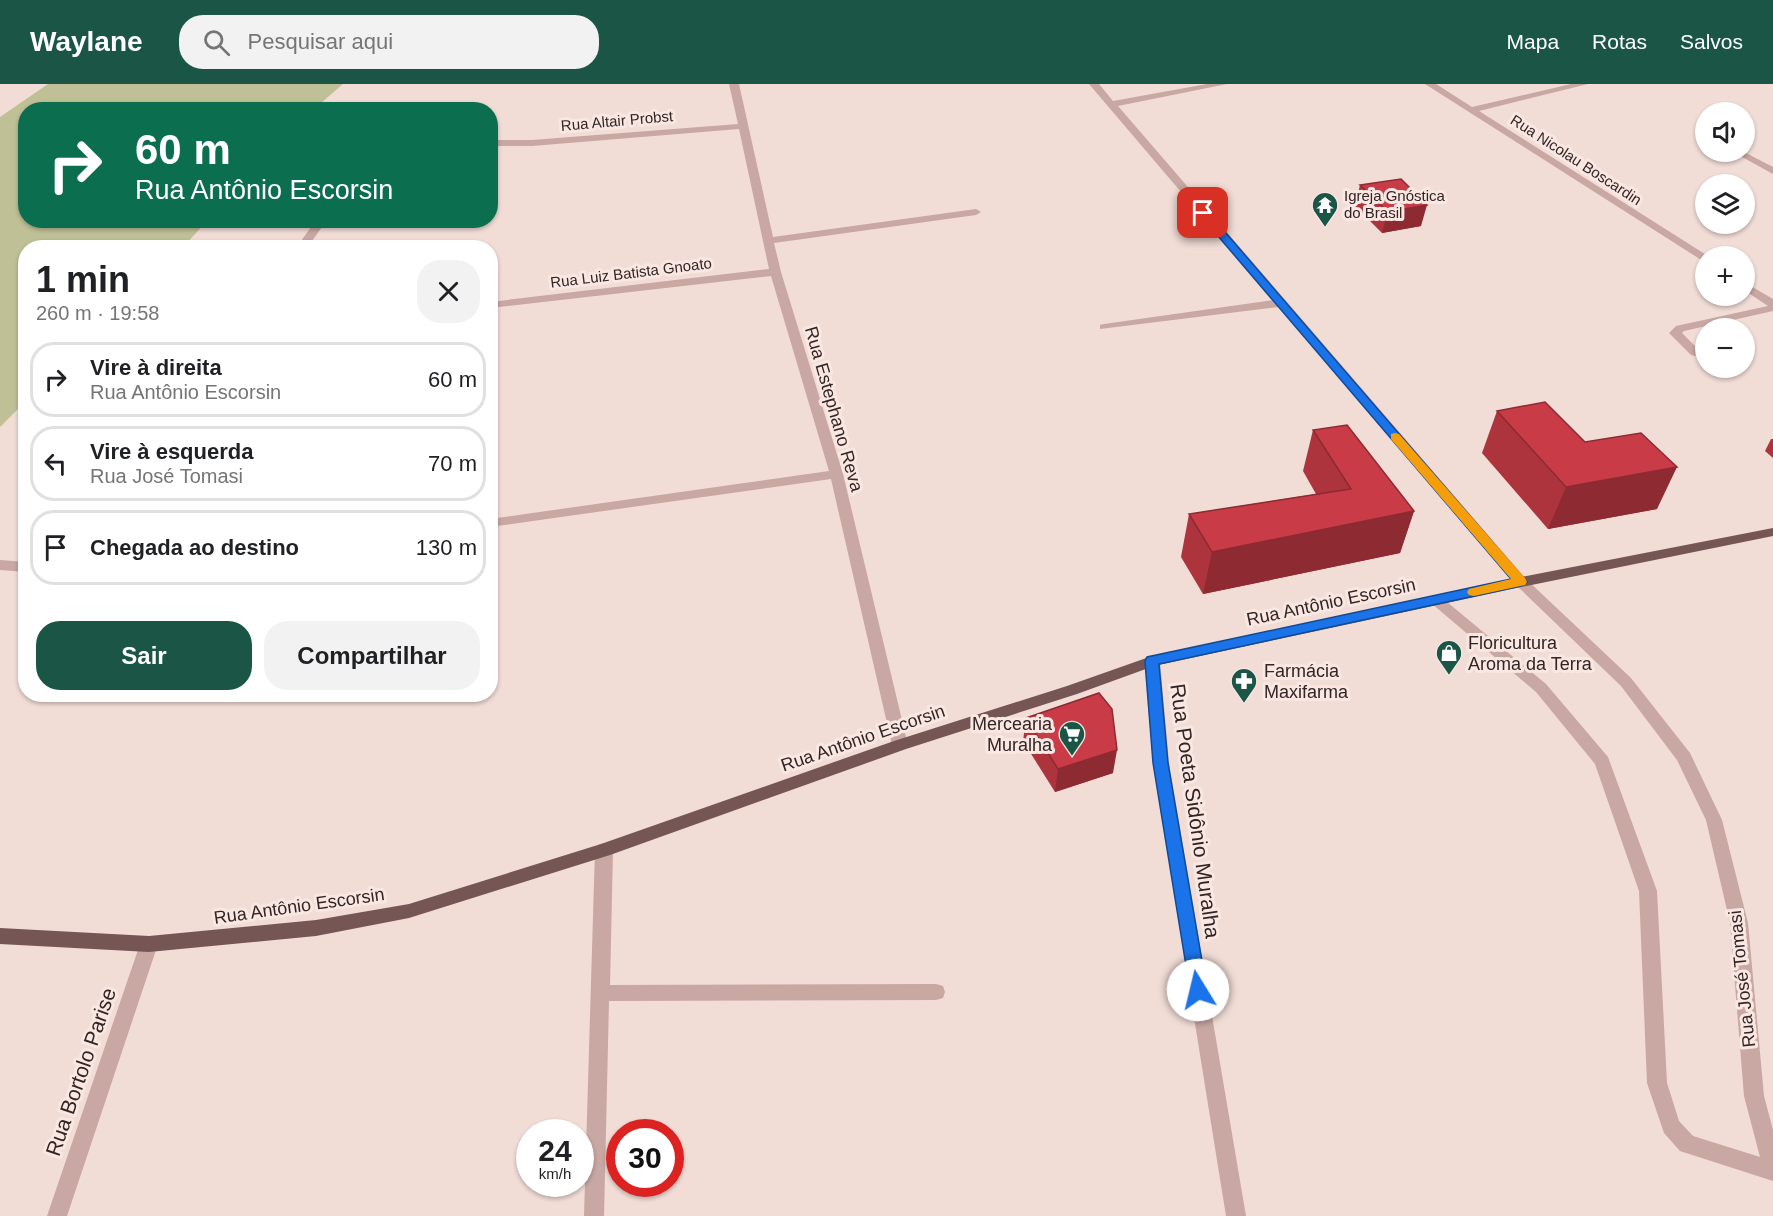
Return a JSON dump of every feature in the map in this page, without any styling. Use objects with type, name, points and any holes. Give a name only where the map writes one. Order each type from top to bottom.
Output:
[{"type":"main road","name":"Rua Antônio Escorsin","points":[[0,936],[149,944],[316,928],[410,911],[604,850],[900,745],[1072,690],[1152,661],[1521,582],[1773,532]]},
{"type":"street","name":"Rua Estephano Reva","points":[[734,84],[775,272],[836,474],[900,745]]},
{"type":"street","name":"Rua José Tomasi","points":[[1094,84],[1521,582],[1626,682],[1684,757],[1714,820],[1739,923],[1754,1096],[1773,1169]]},
{"type":"street","points":[[1112,104],[1222,84]]},
{"type":"street","name":"Rua Nicolau Boscardin","points":[[1430,84],[1695,253]]},
{"type":"street","points":[[1471,110],[1583,84]]},
{"type":"street","name":"Rua Altair Probst","points":[[498,143],[532,143],[745,126]]},
{"type":"street","points":[[1755,161],[1773,171]]},
{"type":"street","points":[[768,241],[976,212]]},
{"type":"street","name":"Rua Luiz Batista Gnoato","points":[[498,304],[775,272]]},
{"type":"street","points":[[1755,293],[1773,306]]},
{"type":"street","points":[[1104,327],[1280,303]]},
{"type":"street","points":[[1722,318],[1773,306]]},
{"type":"street","points":[[1695,324],[1680,328],[1675,333],[1695,352]]},
{"type":"street","points":[[498,522],[836,474]]},
{"type":"street","points":[[0,565],[18,566]]},
{"type":"street","points":[[1436,600],[1541,688],[1602,761],[1648,891],[1657,1083],[1671,1126],[1687,1144],[1773,1169]]},
{"type":"street","name":"Rua Poeta Sidônio Muralha","points":[[1152,661],[1161,763],[1236,1216]]},
{"type":"street","points":[[594,1216],[604,850]]},
{"type":"street","name":"Rua Bortolo Parise","points":[[57,1216],[149,944]]},
{"type":"street","points":[[601,993],[936,992]]},
{"type":"green space","points":[[48,84],[343,84],[322,102],[22,102]]},
{"type":"green space","points":[[18,105],[18,228],[201,228],[189,240],[18,240],[18,409],[0,427],[0,117]]},
{"type":"building","points":[[1401,179],[1427,205],[1388,212],[1360,185]]},
{"type":"building","points":[[1545,402],[1585,442],[1641,433],[1677,467],[1566,487],[1497,411]]},
{"type":"building","points":[[1347,425],[1414,511],[1212,552],[1189,514],[1351,489],[1313,430]]},
{"type":"building","points":[[1099,693],[1112,709],[1117,750],[1058,769],[1026,718]]},
{"type":"slow traffic","points":[[1395,437],[1521,582],[1474,592]]},
{"type":"place","name":"Igreja Gnóstica do Brasil","points":[[1325,228]]},
{"type":"place","name":"Floricultura Aroma da Terra","points":[[1449,676]]},
{"type":"place","name":"Farmácia Maxifarma","points":[[1244,704]]},
{"type":"place","name":"Mercearia Muralha","points":[[1072,757]]},
{"type":"route","points":[[1198,990],[1161,763],[1152,661],[1521,582],[1203,213]]}]
